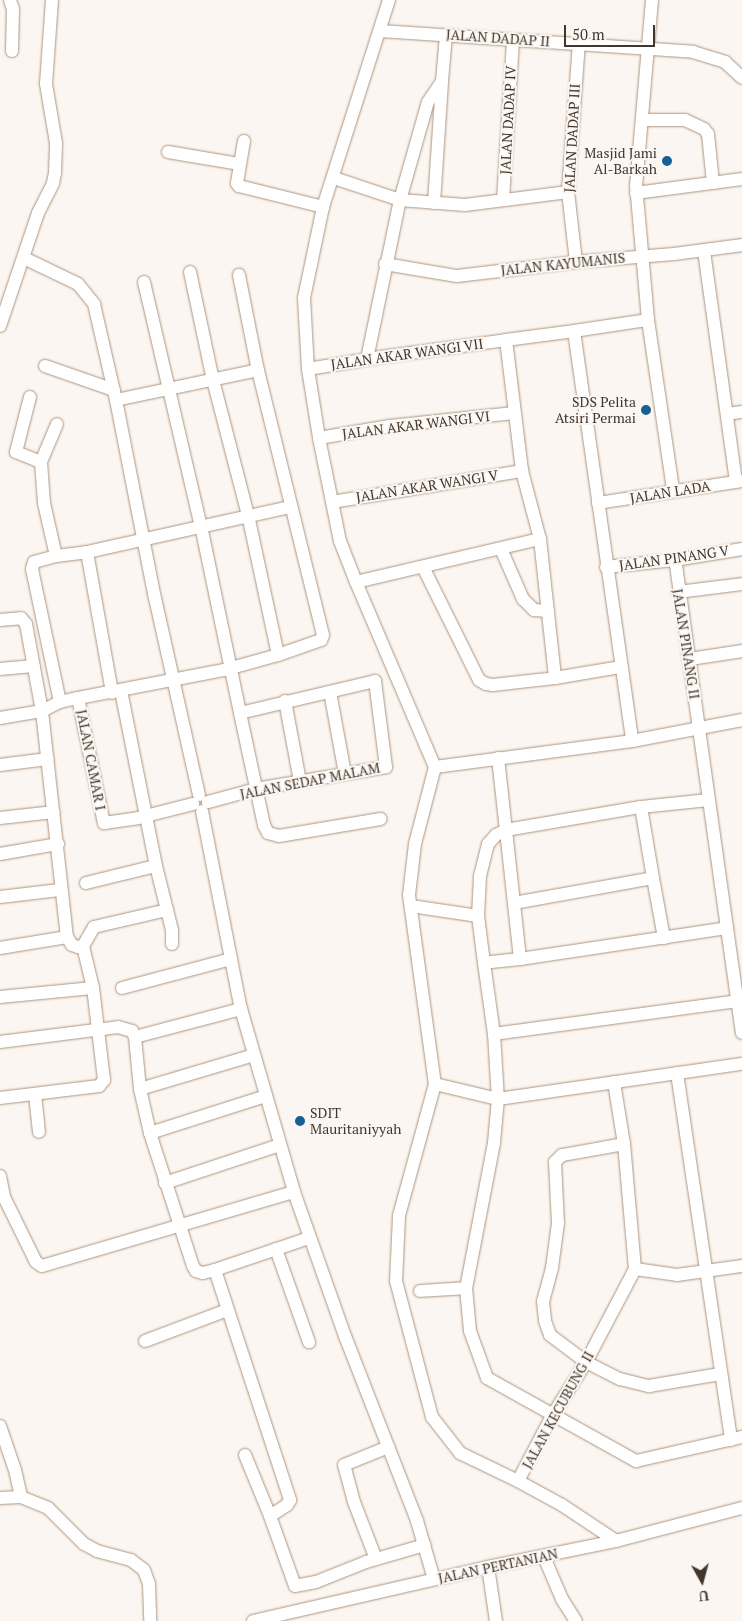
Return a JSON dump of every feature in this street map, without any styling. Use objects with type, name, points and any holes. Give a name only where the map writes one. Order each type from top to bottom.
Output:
[{"type":"street","points":[[10,0],[13,9],[12,51]]},
{"type":"street","points":[[0,326],[38,213],[53,183],[55,173],[56,143],[46,84],[52,0]]},
{"type":"street","points":[[389,0],[324,206],[304,298],[308,369],[319,438],[340,541],[435,767],[632,740],[742,720]]},
{"type":"street","points":[[652,0],[636,193],[648,320],[673,490]]},
{"type":"street","name":"JALAN DADAP II","points":[[380,31],[693,52],[725,62],[742,78]]},
{"type":"street","points":[[434,202],[446,35]]},
{"type":"street","name":"JALAN DADAP IV","points":[[503,200],[513,40]]},
{"type":"street","name":"JALAN DADAP III","points":[[576,262],[568,192],[579,43]]},
{"type":"street","points":[[367,359],[385,264],[400,200],[428,102],[442,81]]},
{"type":"street","points":[[642,120],[685,120],[704,129],[708,134],[714,183]]},
{"type":"street","points":[[244,141],[237,183],[242,188],[324,206]]},
{"type":"street","points":[[168,152],[240,164]]},
{"type":"street","points":[[334,178],[400,200],[465,205],[568,192]]},
{"type":"street","points":[[636,193],[742,179]]},
{"type":"street","name":"JALAN KAYUMANIS","points":[[385,264],[457,276],[643,255],[704,251],[742,245]]},
{"type":"street","points":[[704,251],[727,414],[739,481]]},
{"type":"street","points":[[24,258],[78,284],[91,298],[115,395],[173,679],[201,803],[241,1009],[309,1238],[425,1545],[434,1580]]},
{"type":"street","points":[[190,272],[213,380],[248,515],[278,655]]},
{"type":"street","points":[[0,718],[42,711],[60,702],[78,698],[231,669],[322,640],[323,635],[290,507],[258,370],[239,275]]},
{"type":"street","points":[[144,282],[201,526],[264,825],[268,833],[279,836],[381,819]]},
{"type":"street","name":"JALAN AKAR WANGI VII","points":[[308,369],[648,320]]},
{"type":"street","points":[[574,331],[632,740]]},
{"type":"street","points":[[506,340],[522,471],[540,539],[555,678]]},
{"type":"street","points":[[45,366],[115,395],[168,389],[258,370]]},
{"type":"street","points":[[30,397],[16,452],[42,462]]},
{"type":"street","name":"JALAN AKAR WANGI VI","points":[[319,438],[390,426],[514,412]]},
{"type":"street","points":[[727,414],[742,412]]},
{"type":"street","points":[[56,556],[44,504],[42,462],[58,424]]},
{"type":"street","name":"JALAN AKAR WANGI V","points":[[332,502],[522,471]]},
{"type":"street","name":"JALAN LADA","points":[[598,504],[673,490],[739,481]]},
{"type":"street","points":[[60,702],[32,569],[34,562],[56,556],[87,552],[144,540],[290,507]]},
{"type":"street","points":[[356,582],[540,539]]},
{"type":"street","points":[[501,549],[523,599],[534,610],[548,611]]},
{"type":"street","name":"JALAN PINANG V","points":[[606,567],[674,560],[742,549]]},
{"type":"street","points":[[87,552],[116,692],[172,930],[172,944]]},
{"type":"street","name":"JALAN PINANG II","points":[[674,560],[690,659],[742,1034]]},
{"type":"street","points":[[423,567],[479,680],[486,684],[493,685],[555,678],[621,667]]},
{"type":"street","points":[[678,592],[742,584]]},
{"type":"street","points":[[0,620],[20,618],[24,620],[34,666],[48,759],[66,937],[72,945],[78,948],[83,946],[94,927],[167,910]]},
{"type":"street","points":[[690,659],[742,651]]},
{"type":"street","points":[[0,669],[34,666]]},
{"type":"street","name":"JALAN SEDAP MALAM","points":[[103,821],[108,823],[146,816],[256,789],[386,768],[375,681],[330,692]]},
{"type":"street","points":[[240,713],[330,692],[345,774]]},
{"type":"street","name":"JALAN CAMAR I","points":[[78,698],[103,821]]},
{"type":"street","points":[[285,701],[300,781]]},
{"type":"street","points":[[498,758],[520,959]]},
{"type":"street","points":[[0,766],[48,759]]},
{"type":"street","name":"JALAN KECUBUNG II","points":[[435,767],[415,844],[409,895],[435,1084],[399,1216],[396,1281],[432,1417],[460,1454],[518,1481],[552,1416],[586,1362],[635,1269]]},
{"type":"street","points":[[677,1073],[707,1272],[720,1374],[736,1438],[636,1461],[552,1416],[487,1378],[470,1331],[466,1288],[494,1143],[498,1100],[494,1034],[478,916],[480,876],[488,844],[496,835],[506,830],[642,808],[710,800]]},
{"type":"street","points":[[642,808],[664,938]]},
{"type":"street","points":[[0,818],[54,812]]},
{"type":"street","points":[[0,854],[58,844]]},
{"type":"street","points":[[86,883],[156,866]]},
{"type":"street","points":[[514,903],[653,878]]},
{"type":"street","points":[[0,897],[60,890]]},
{"type":"street","points":[[411,906],[478,916]]},
{"type":"street","points":[[484,963],[727,928]]},
{"type":"street","points":[[0,948],[66,937]]},
{"type":"street","points":[[0,1098],[98,1086],[104,1080],[93,988],[83,946]]},
{"type":"street","points":[[122,988],[231,959]]},
{"type":"street","points":[[0,997],[93,988]]},
{"type":"street","points":[[494,1034],[737,1001]]},
{"type":"street","points":[[135,1037],[241,1009]]},
{"type":"street","points":[[0,1042],[98,1029],[126,1027],[132,1030],[135,1037],[140,1089],[150,1134],[192,1266],[196,1271],[203,1273],[215,1270],[309,1238]]},
{"type":"street","points":[[140,1089],[254,1055]]},
{"type":"street","points":[[435,1084],[456,1091],[498,1100],[742,1064]]},
{"type":"street","points":[[614,1082],[624,1144],[635,1269],[677,1275],[742,1266]]},
{"type":"street","points":[[35,1094],[39,1132]]},
{"type":"street","points":[[150,1134],[266,1096]]},
{"type":"street","points":[[624,1144],[562,1155],[555,1162],[558,1224],[552,1268],[543,1301],[543,1312],[550,1335],[586,1362],[620,1379],[649,1386],[720,1374]]},
{"type":"street","points":[[165,1183],[280,1145]]},
{"type":"street","points":[[0,1176],[4,1197],[36,1262],[42,1266],[181,1227],[294,1192]]},
{"type":"street","points":[[276,1249],[309,1342]]},
{"type":"street","points":[[215,1270],[290,1500],[287,1505],[270,1516]]},
{"type":"street","points":[[420,1291],[466,1288]]},
{"type":"street","points":[[145,1341],[227,1310]]},
{"type":"street","points":[[0,1426],[15,1470],[21,1497]]},
{"type":"street","points":[[376,1559],[354,1502],[344,1465],[388,1447]]},
{"type":"street","points":[[245,1456],[296,1586],[316,1582],[376,1559],[425,1545]]},
{"type":"street","points":[[518,1481],[562,1505],[616,1541]]},
{"type":"street","points":[[0,1498],[21,1497],[48,1508],[84,1544],[97,1551],[131,1560],[144,1570],[149,1584],[150,1621]]},
{"type":"street","name":"JALAN PERTANIAN","points":[[253,1621],[488,1567],[616,1541],[742,1508]]},
{"type":"street","points":[[544,1557],[562,1599],[576,1621]]},
{"type":"street","points":[[488,1567],[496,1621]]},
{"type":"place","name":"Masjid Jami Al-Barkah","points":[[667,161]]},
{"type":"place","name":"SDS Pelita Atsiri Permai","points":[[646,410]]},
{"type":"place","name":"SDIT Mauritaniyyah","points":[[300,1121]]}]
